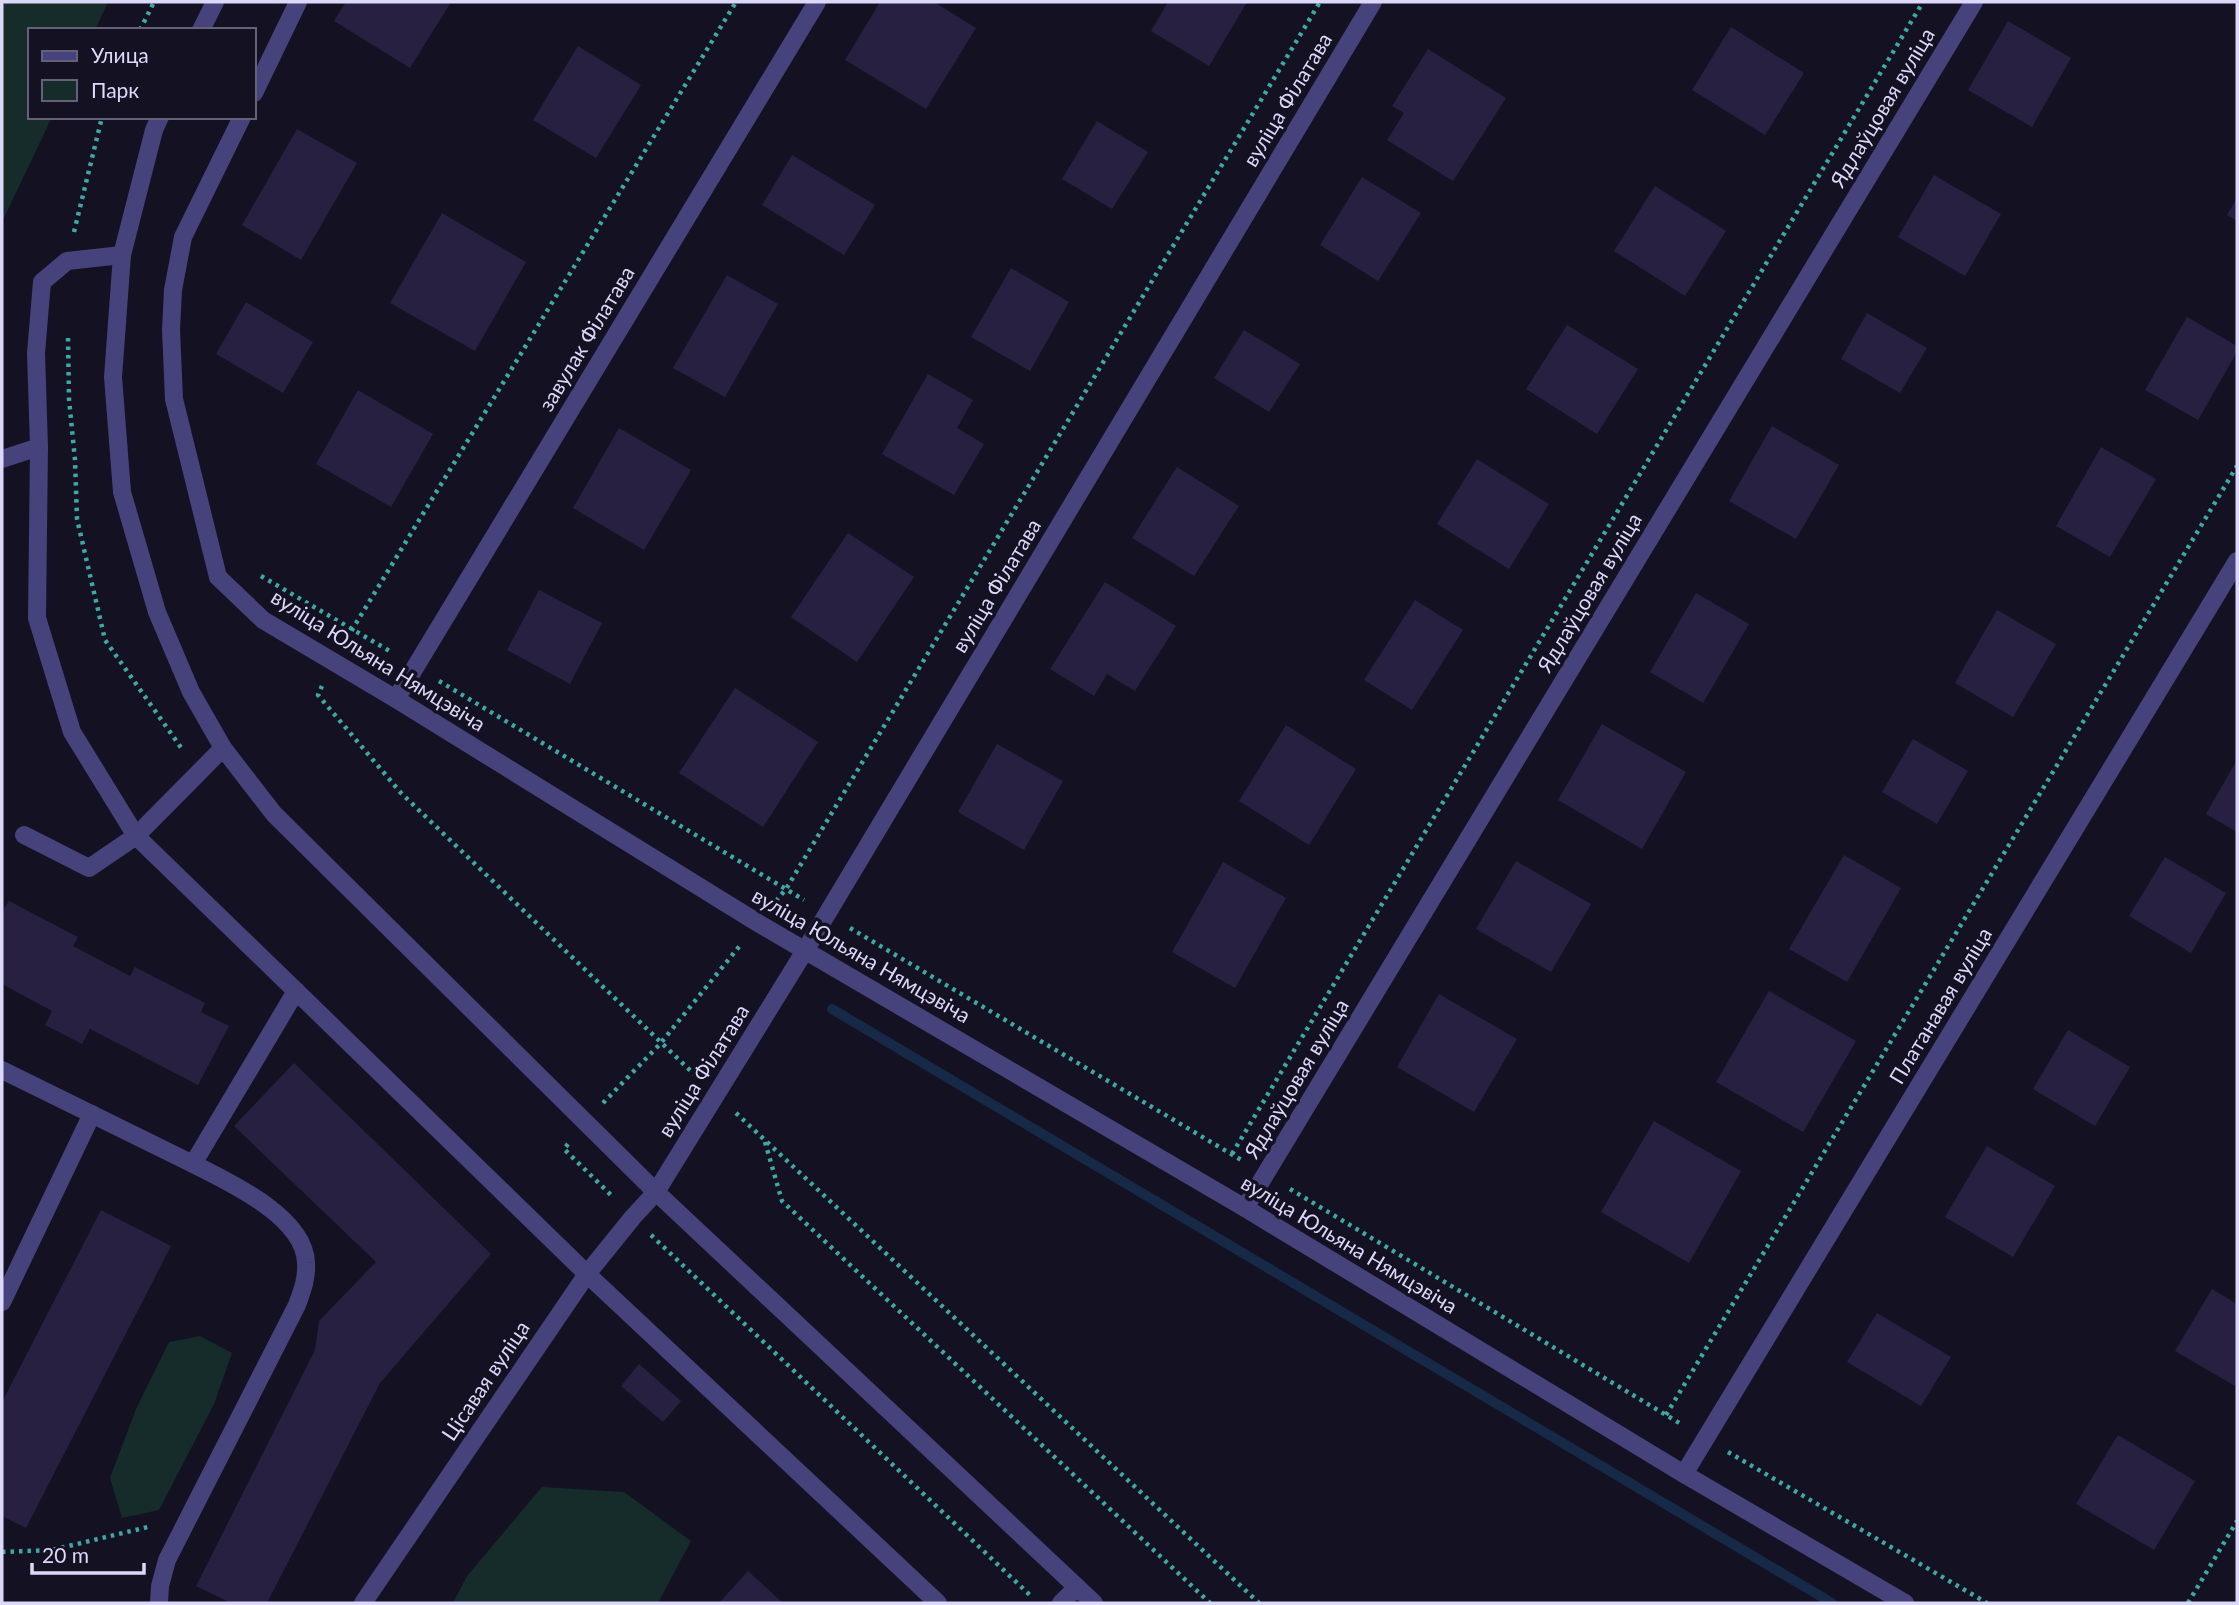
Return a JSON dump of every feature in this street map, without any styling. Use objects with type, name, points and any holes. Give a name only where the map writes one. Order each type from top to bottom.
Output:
[{"type":"street","points":[[202,28],[215,2]]},
{"type":"street","points":[[256,89],[298,2]]},
{"type":"street","name":"завулак Філатава","points":[[396,699],[817,2]]},
{"type":"street","name":"вуліца Філатава","points":[[656,1192],[806,949],[1373,2]]},
{"type":"street","name":"Ядлаўцовая вуліца","points":[[1245,1208],[1974,2]]},
{"type":"street","points":[[159,119],[122,255],[113,377],[122,492],[157,612],[191,692],[223,748],[274,814],[656,1192],[1094,1603]]},
{"type":"street","name":"вуліца Юльяна Нямцэвіча","points":[[241,119],[183,237],[173,290],[170,330],[174,399],[218,577],[263,620],[758,923],[1245,1208],[1684,1474],[1905,1603]]},
{"type":"street","points":[[122,255],[67,261],[42,282],[36,353],[39,447],[37,618],[72,732],[136,836],[587,1274],[938,1603]]},
{"type":"street","points":[[2,459],[39,447]]},
{"type":"street","name":"Платанавая вуліца","points":[[1684,1474],[2237,561]]},
{"type":"street","points":[[24,835],[89,868],[136,836],[223,748]]},
{"type":"street","points":[[193,1164],[296,991]]},
{"type":"street","points":[[2,1070],[232,1183],[289,1226],[301,1243],[306,1261],[305,1283],[297,1305],[167,1560],[160,1586],[159,1603]]},
{"type":"street","points":[[2,1302],[92,1114]]},
{"type":"street","name":"Цісавая вуліца","points":[[363,1603],[587,1274],[656,1192]]},
{"type":"street","points":[[1061,1603],[1077,1587]]},
{"type":"path","points":[[141,28],[153,2]]},
{"type":"path","points":[[736,2],[352,629],[318,695],[401,793],[716,1095],[1259,1603]]},
{"type":"path","points":[[786,889],[1320,2]]},
{"type":"path","points":[[1232,1154],[1923,2]]},
{"type":"path","points":[[67,261],[102,119]]},
{"type":"path","points":[[68,330],[69,400],[77,519],[104,640],[198,773]]},
{"type":"path","points":[[1666,1415],[2237,466]]},
{"type":"path","points":[[261,576],[1666,1415],[1987,1603]]},
{"type":"path","points":[[765,1141],[782,1201],[1210,1603]]},
{"type":"path","points":[[2,1552],[52,1550],[190,1517]]},
{"type":"path","points":[[2188,1603],[2237,1521]]},
{"type":"green space","points":[[2,2],[108,2],[96,28],[28,28],[28,119],[51,119],[2,222]]},
{"type":"green space","points":[[200,1336],[232,1353],[214,1404],[159,1510],[122,1518],[110,1478],[136,1409],[169,1342]]},
{"type":"green space","points":[[542,1487],[624,1492],[691,1541],[658,1603],[453,1603],[467,1576]]},
{"type":"building","points":[[346,2],[451,2],[410,68],[334,21]]},
{"type":"building","points":[[880,2],[934,2],[976,28],[926,109],[845,60]]},
{"type":"building","points":[[1168,2],[1247,2],[1209,66],[1151,31]]},
{"type":"building","points":[[2008,21],[2071,58],[2032,127],[1968,90]]},
{"type":"building","points":[[1731,27],[1804,73],[1765,135],[1692,90]]},
{"type":"building","points":[[578,46],[641,85],[596,158],[533,120]]},
{"type":"building","points":[[1428,49],[1506,98],[1453,181],[1387,140],[1404,113],[1392,106]]},
{"type":"building","points":[[1097,121],[1148,152],[1112,209],[1062,179]]},
{"type":"building","points":[[297,129],[357,163],[301,260],[242,225]]},
{"type":"building","points":[[792,155],[875,205],[844,255],[762,205]]},
{"type":"building","points":[[1934,175],[2001,214],[1965,276],[1898,237]]},
{"type":"building","points":[[1362,177],[1421,213],[1378,281],[1320,245]]},
{"type":"building","points":[[1655,186],[1726,231],[1685,296],[1614,251]]},
{"type":"building","points":[[2237,198],[2237,221],[2227,215]]},
{"type":"building","points":[[442,213],[526,262],[475,351],[390,303]]},
{"type":"building","points":[[1011,268],[1069,302],[1030,371],[971,337]]},
{"type":"building","points":[[727,275],[778,304],[725,397],[673,368]]},
{"type":"building","points":[[246,302],[313,342],[283,393],[216,354]]},
{"type":"building","points":[[1867,313],[1927,348],[1900,393],[1841,359]]},
{"type":"building","points":[[2187,317],[2237,346],[2237,352],[2198,420],[2145,390]]},
{"type":"building","points":[[1567,325],[1638,369],[1597,434],[1526,389]]},
{"type":"building","points":[[1244,330],[1300,364],[1269,412],[1214,378]]},
{"type":"building","points":[[928,374],[973,400],[957,428],[984,444],[954,495],[882,454]]},
{"type":"building","points":[[358,390],[433,434],[391,507],[316,464]]},
{"type":"building","points":[[1772,426],[1839,465],[1796,539],[1729,501]]},
{"type":"building","points":[[619,428],[691,470],[644,550],[573,508]]},
{"type":"building","points":[[2101,447],[2156,479],[2110,557],[2056,526]]},
{"type":"building","points":[[1477,459],[1549,504],[1509,569],[1437,524]]},
{"type":"building","points":[[1177,467],[1239,506],[1194,576],[1132,538]]},
{"type":"building","points":[[848,533],[914,577],[857,662],[791,617]]},
{"type":"building","points":[[1105,582],[1176,626],[1135,691],[1107,674],[1094,696],[1050,669]]},
{"type":"building","points":[[539,590],[602,623],[570,684],[507,650]]},
{"type":"building","points":[[1696,593],[1749,624],[1703,703],[1650,672]]},
{"type":"building","points":[[1415,600],[1463,630],[1412,710],[1364,680]]},
{"type":"building","points":[[1997,610],[2056,644],[2013,717],[1955,683]]},
{"type":"building","points":[[735,688],[818,742],[763,827],[679,773]]},
{"type":"building","points":[[1602,724],[1686,772],[1642,849],[1558,800]]},
{"type":"building","points":[[1286,725],[1356,769],[1309,845],[1239,801]]},
{"type":"building","points":[[1913,739],[1968,771],[1937,824],[1882,792]]},
{"type":"building","points":[[997,744],[1063,781],[1024,850],[958,812]]},
{"type":"building","points":[[2237,760],[2237,832],[2206,814]]},
{"type":"building","points":[[1844,855],[1901,888],[1847,982],[1789,949]]},
{"type":"building","points":[[2165,857],[2226,893],[2191,953],[2129,916]]},
{"type":"building","points":[[1516,861],[1591,904],[1551,972],[1476,929]]},
{"type":"building","points":[[1223,862],[1286,898],[1235,988],[1172,952]]},
{"type":"building","points":[[9,901],[78,937],[73,946],[130,976],[135,967],[205,1003],[201,1012],[229,1026],[198,1085],[90,1029],[82,1044],[45,1025],[52,1011],[2,984],[2,910]]},
{"type":"building","points":[[1769,991],[1856,1041],[1803,1132],[1716,1082]]},
{"type":"building","points":[[1439,994],[1517,1039],[1474,1112],[1397,1067]]},
{"type":"building","points":[[2068,1030],[2130,1067],[2095,1126],[2033,1089]]},
{"type":"building","points":[[294,1063],[491,1254],[380,1383],[267,1603],[231,1603],[196,1586],[315,1350],[319,1321],[376,1262],[234,1126]]},
{"type":"building","points":[[1654,1121],[1741,1171],[1689,1263],[1601,1212]]},
{"type":"building","points":[[1987,1146],[2055,1186],[2013,1257],[1945,1217]]},
{"type":"building","points":[[101,1210],[171,1246],[26,1528],[2,1516],[2,1402]]},
{"type":"building","points":[[2212,1289],[2237,1304],[2235,1386],[2175,1351]]},
{"type":"building","points":[[1877,1313],[1951,1357],[1921,1406],[1847,1362]]},
{"type":"building","points":[[639,1364],[681,1401],[663,1422],[621,1386]]},
{"type":"building","points":[[2118,1435],[2195,1481],[2154,1550],[2076,1504]]},
{"type":"building","points":[[748,1571],[783,1603],[719,1603]]},
{"type":"waterway","points":[[832,1009],[1832,1603]]}]
